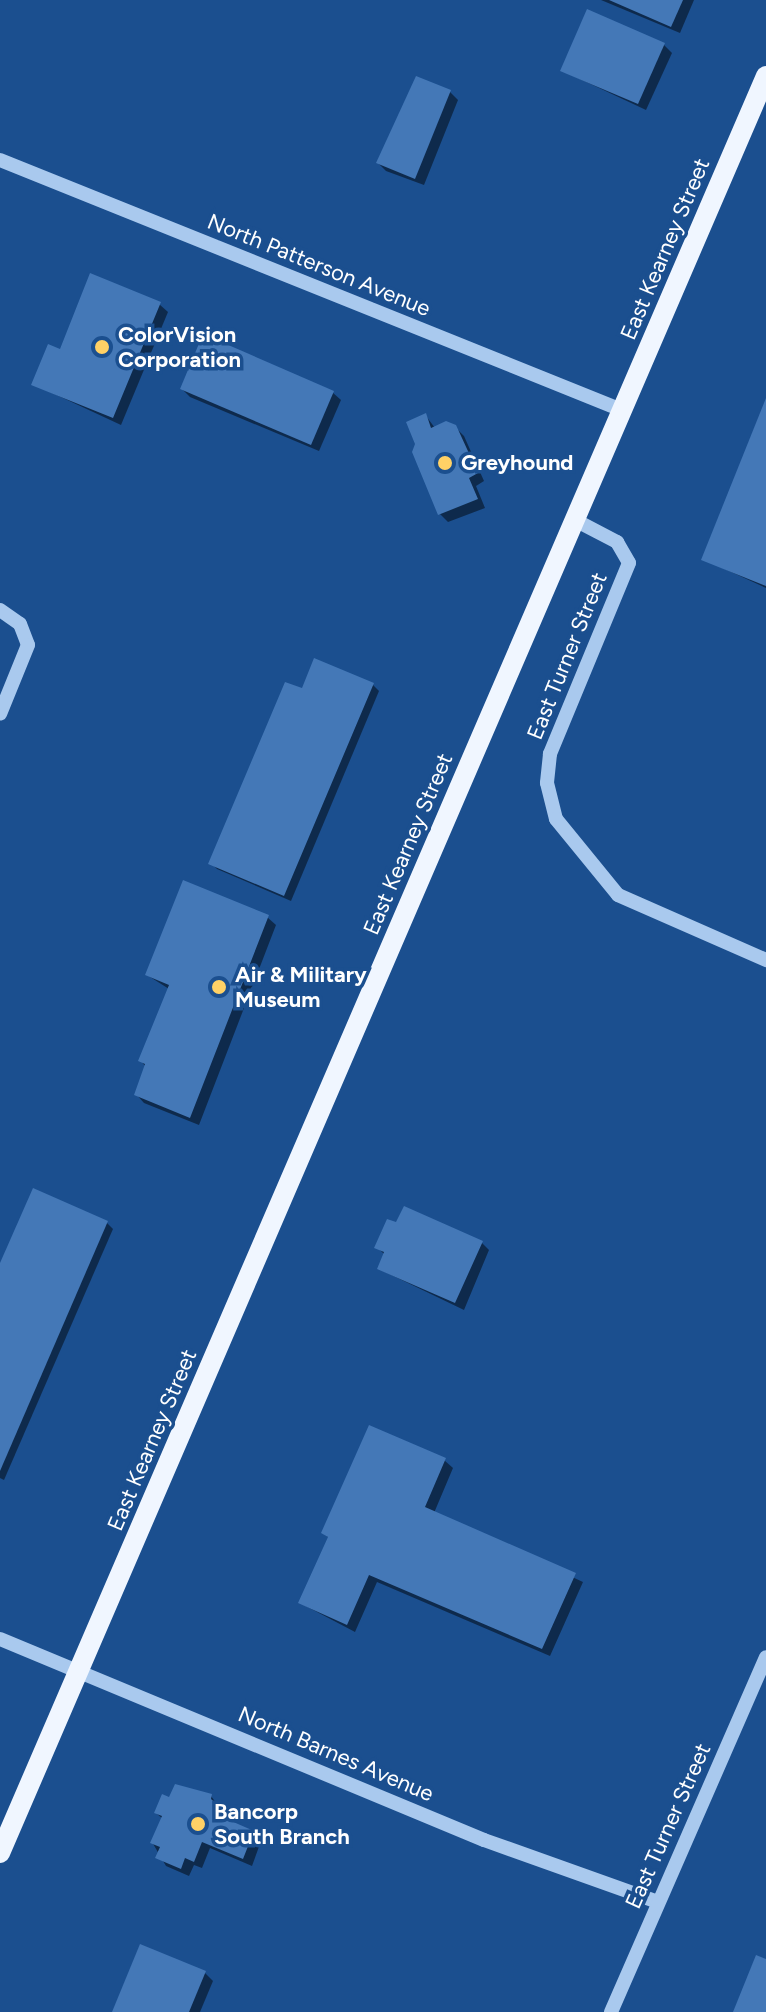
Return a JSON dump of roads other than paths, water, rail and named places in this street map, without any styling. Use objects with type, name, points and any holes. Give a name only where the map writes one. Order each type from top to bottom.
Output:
[{"type":"main road","name":"East Kearney Street","points":[[0,1853],[766,76]]},
{"type":"street","name":"North Patterson Avenue","points":[[0,160],[622,410]]},
{"type":"street","name":"East Turner Street","points":[[573,519],[617,542],[629,563],[550,754],[547,783],[556,819],[618,895],[766,960]]},
{"type":"street","points":[[0,610],[26,633],[27,651],[0,714]]},
{"type":"street","name":"North Barnes Avenue","points":[[0,1639],[484,1840],[658,1902]]},
{"type":"street","name":"East Turner Street","points":[[611,2012],[766,1657]]},
{"type":"place","name":"ColorVision Corporation","points":[[102,347]]},
{"type":"place","name":"Greyhound","points":[[445,463]]},
{"type":"place","name":"Air & Military Museum","points":[[219,987]]},
{"type":"place","name":"Bancorp South Branch","points":[[198,1824]]}]
